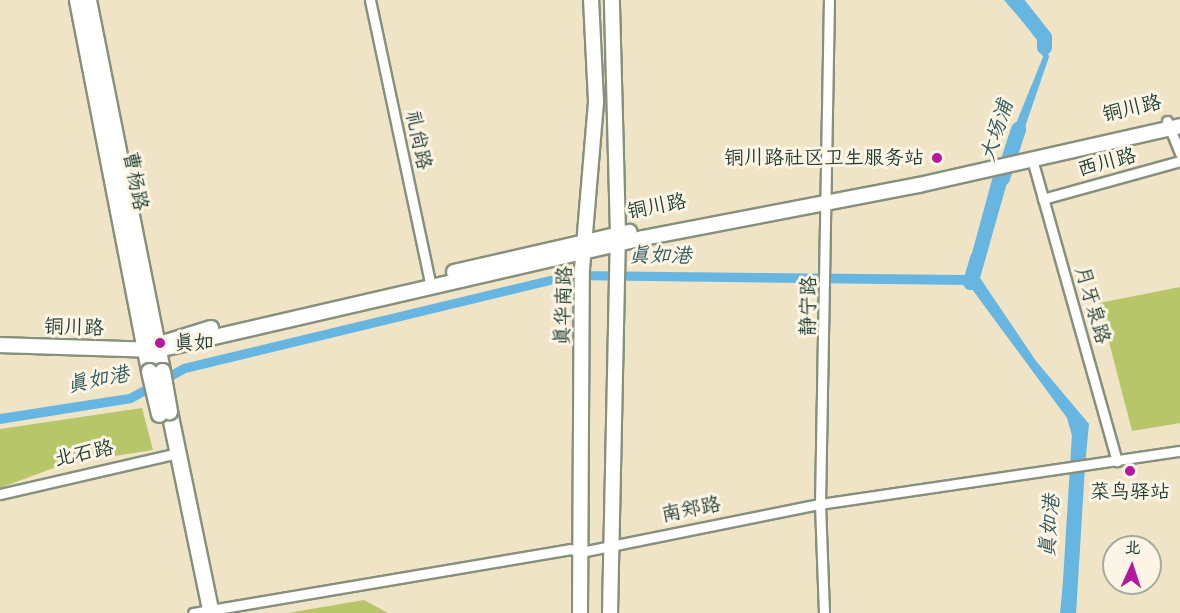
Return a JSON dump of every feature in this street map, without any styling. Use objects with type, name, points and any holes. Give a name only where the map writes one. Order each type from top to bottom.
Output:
[{"type":"main road","name":"曹杨路","points":[[77,0],[154,347]]},
{"type":"main road","name":"曹杨路","points":[[88,0],[154,347],[155,371],[173,454]]},
{"type":"main road","name":"真华南路","points":[[580,613],[582,269],[587,246],[596,100],[591,0]]},
{"type":"main road","points":[[610,613],[615,289],[618,239],[612,0]]},
{"type":"main road","name":"铜川路","points":[[0,345],[154,347],[618,239],[826,200],[1022,159],[1174,123]]},
{"type":"main road","points":[[173,454],[204,612]]},
{"type":"street","name":"礼尚路","points":[[370,0],[430,282]]},
{"type":"street","name":"静宁路","points":[[824,613],[820,504],[827,274],[829,0]]},
{"type":"street","points":[[1174,123],[1180,154]]},
{"type":"street","name":"月牙泉路","points":[[1022,159],[1043,199],[1117,461]]},
{"type":"street","name":"西川路","points":[[1043,199],[1180,161]]},
{"type":"street","name":"南郑路","points":[[204,612],[570,549],[581,552],[611,544],[820,504],[1180,451]]},
{"type":"street","name":"北石路","points":[[0,494],[173,454]]},
{"type":"green space","points":[[1180,287],[1180,423],[1132,431],[1099,303]]},
{"type":"green space","points":[[142,408],[153,450],[64,464],[0,488],[0,429]]},
{"type":"green space","points":[[364,600],[388,613],[288,613]]},
{"type":"water","points":[[1004,0],[1015,0],[1044,37],[1049,57],[1024,130],[1006,148],[1043,57],[1038,39]]},
{"type":"water","points":[[1010,172],[980,278],[1036,361],[1089,424],[1071,613],[1060,613],[1077,453],[1067,418],[969,285],[571,280],[186,373],[132,403],[0,424],[0,414],[129,394],[183,364],[571,271],[966,275],[993,176]]},
{"type":"waterway","name":"大场浦","points":[[1015,0],[1044,37],[1044,47]]},
{"type":"waterway","name":"大场浦","points":[[1002,178],[1018,129]]},
{"type":"waterway","name":"大场浦","points":[[970,282],[977,258]]},
{"type":"waterway","name":"真如港","points":[[1068,613],[1079,433]]},
{"type":"place","name":"铜川路社区卫生服务站","points":[[937,158]]},
{"type":"place","name":"真如","points":[[160,343]]},
{"type":"place","name":"菜鸟驿站","points":[[1130,471]]}]
